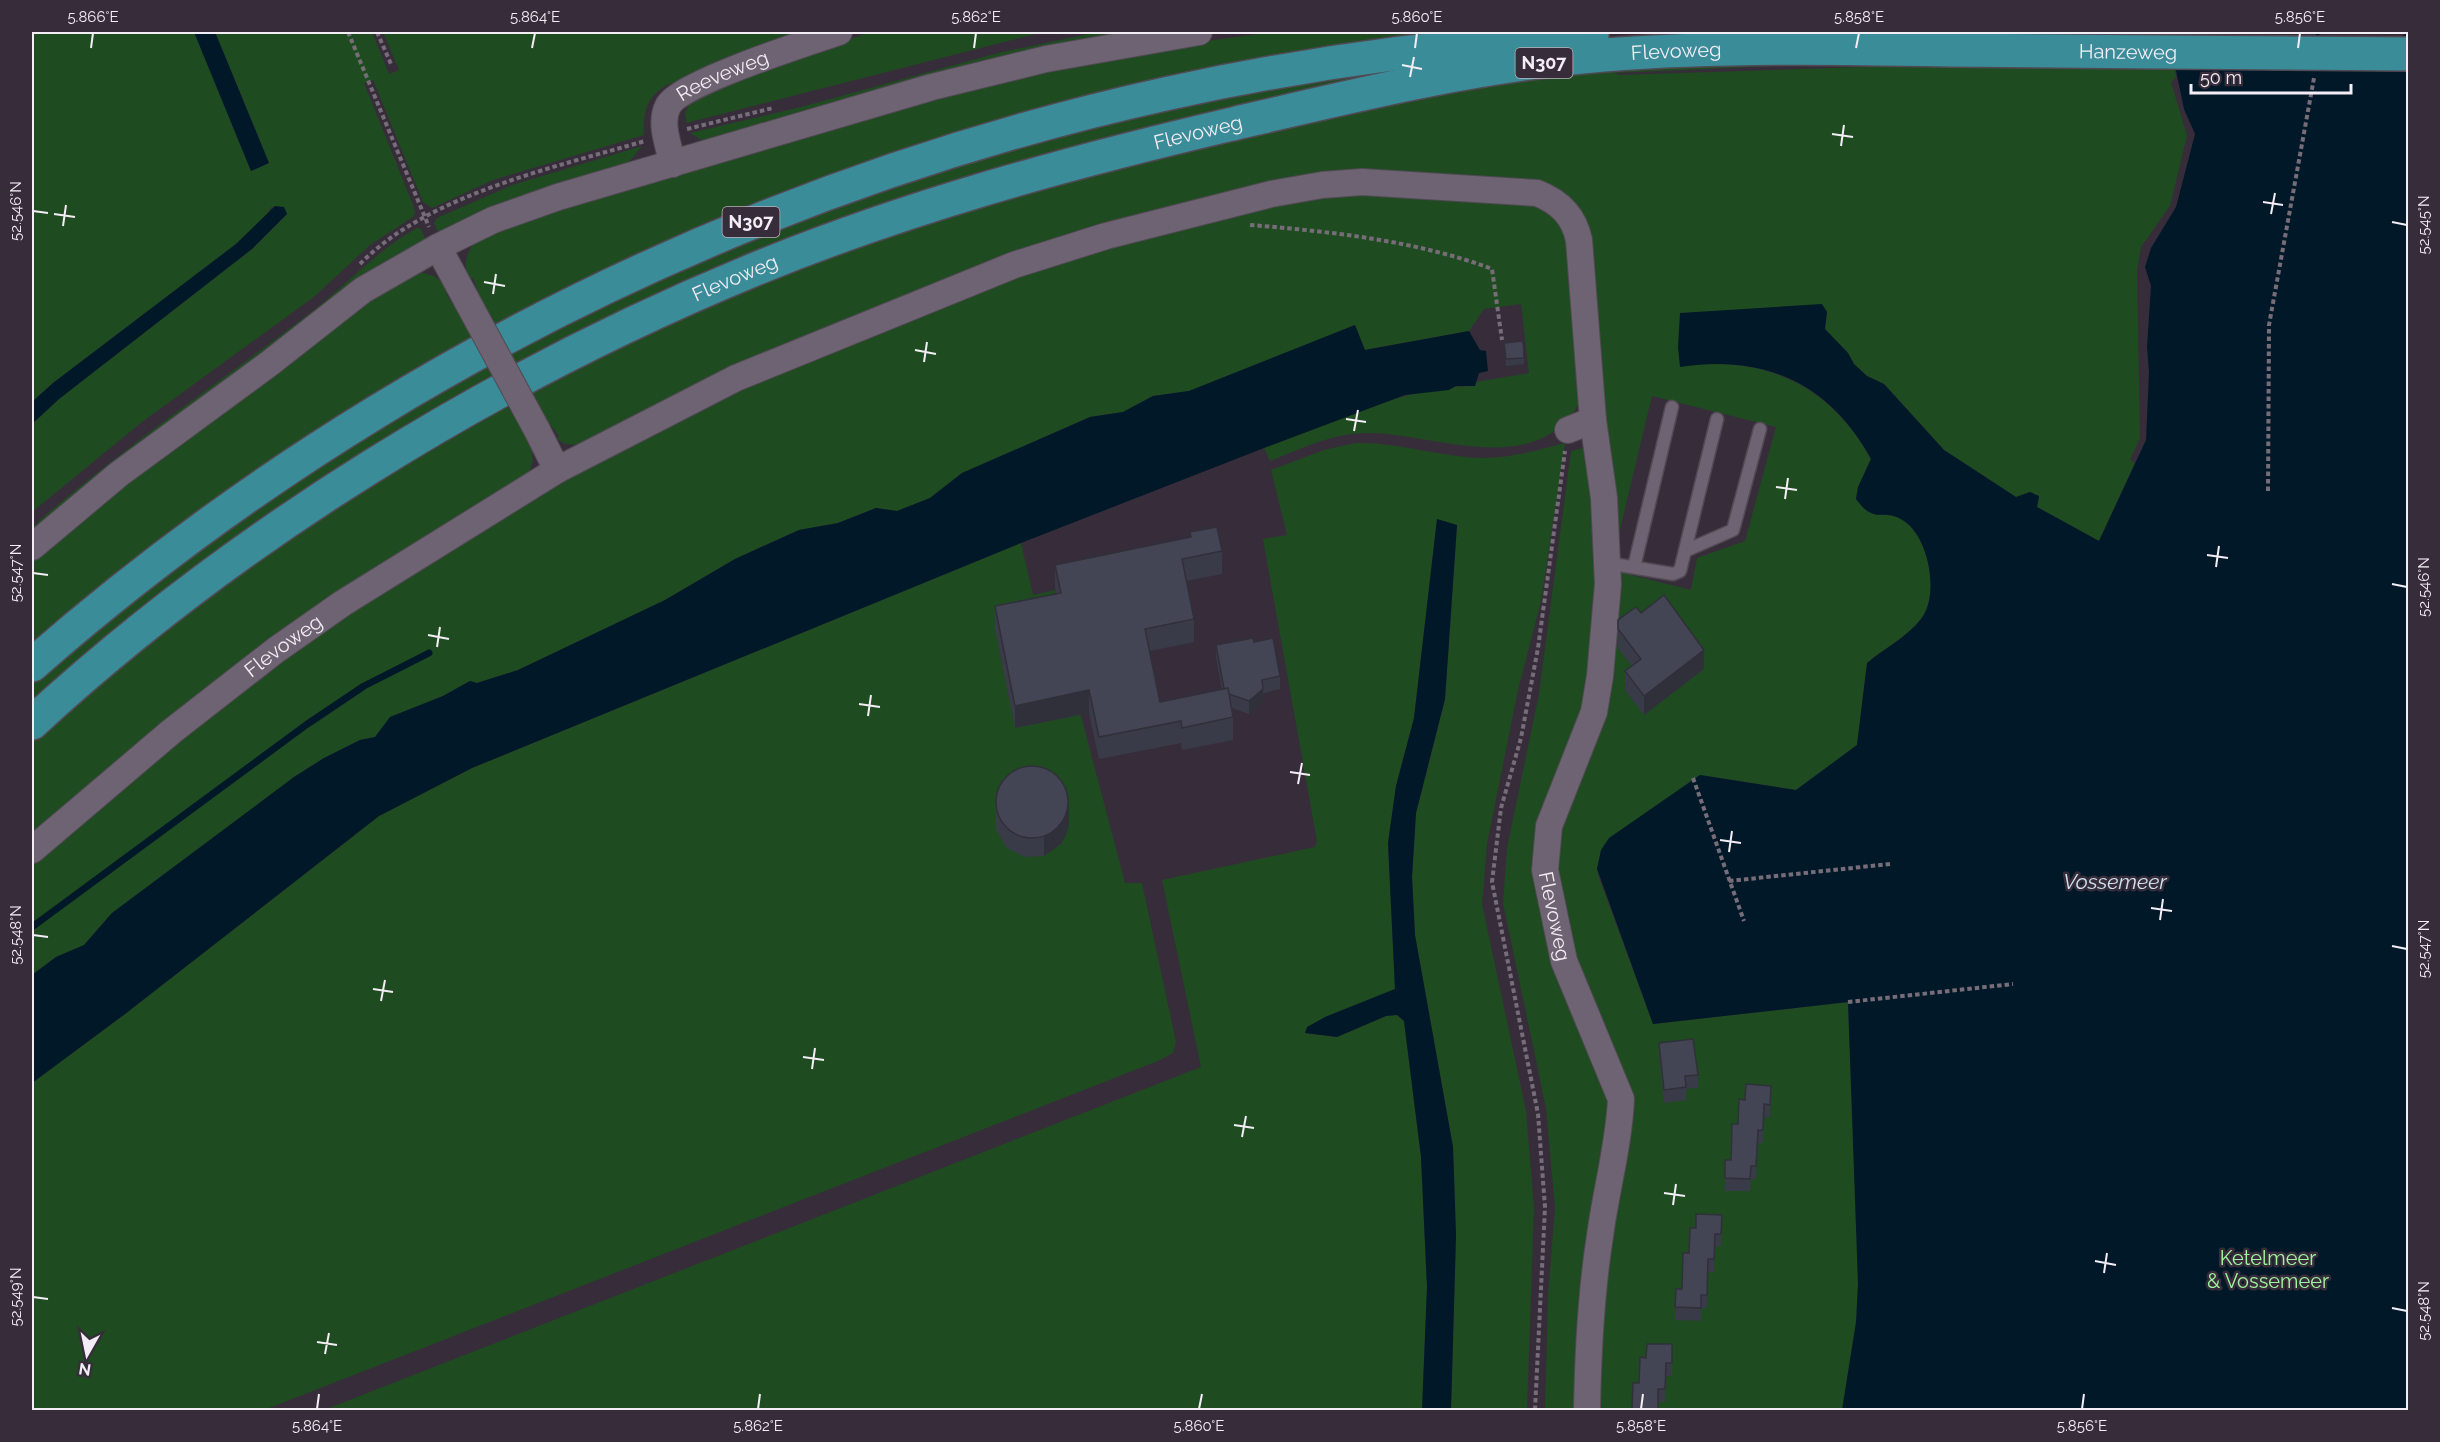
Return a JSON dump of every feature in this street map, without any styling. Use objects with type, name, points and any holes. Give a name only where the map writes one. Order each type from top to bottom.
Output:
[{"type":"highway","name":"Flevoweg","points":[[32,665],[182,542],[314,451],[446,371],[637,272],[745,224],[878,174],[1068,117],[1189,87],[1289,69],[1389,54],[1501,42],[1653,33],[1765,32]]},
{"type":"highway","name":"N307","points":[[1841,32],[1921,41]]},
{"type":"highway","name":"Hanzeweg","points":[[1921,41],[2409,35]]},
{"type":"highway","name":"Flevoweg","points":[[32,723],[114,652],[213,576],[387,458],[556,361],[756,269],[846,235],[1008,182],[1152,143],[1328,101],[1462,74],[1630,54],[1921,41]]},
{"type":"highway","name":"Hanzeweg","points":[[1921,41],[2409,54]]},
{"type":"street","name":"Reeveweg","points":[[674,164],[666,135],[664,115],[674,97],[726,73],[839,32]]},
{"type":"street","points":[[32,547],[119,474],[270,363],[363,290],[438,247],[524,208],[932,87],[1046,59],[1199,32]]},
{"type":"street","name":"Flevoweg","points":[[32,850],[172,731],[276,650],[422,552],[556,470],[736,378],[1014,265],[1106,236],[1271,194],[1322,184],[1362,182],[1537,193],[1566,211],[1575,224],[1579,240],[1593,420],[1604,498],[1607,563],[1600,676],[1594,712],[1550,826],[1545,870],[1564,962],[1622,1099],[1620,1124],[1600,1236],[1592,1312],[1587,1410]]},
{"type":"street","points":[[438,247],[537,430],[556,470]]},
{"type":"street","points":[[1568,430],[1593,420]]},
{"type":"lane","points":[[1634,567],[1672,407]]},
{"type":"lane","points":[[1607,563],[1673,574],[1680,572],[1717,419]]},
{"type":"lane","points":[[1685,550],[1733,530],[1760,429]]},
{"type":"path","points":[[348,32],[426,218]]},
{"type":"path","points":[[377,32],[391,64]]},
{"type":"path","points":[[2268,491],[2269,325],[2316,71]]},
{"type":"path","points":[[1248,225],[1292,228],[1426,249],[1460,256],[1492,269],[1502,340]]},
{"type":"path","points":[[1693,778],[1744,921]]},
{"type":"path","points":[[1729,880],[1890,864]]},
{"type":"path","points":[[1848,1002],[2013,984]]},
{"type":"green space","points":[[32,32],[194,32],[251,171],[269,163],[215,32],[372,32],[389,74],[399,70],[383,32],[802,32],[665,86],[654,96],[647,107],[644,135],[493,180],[432,208],[423,202],[373,80],[364,83],[413,205],[415,212],[413,217],[370,245],[315,296],[142,422],[32,512],[32,424],[59,399],[252,249],[287,214],[284,207],[271,207],[267,215],[236,244],[53,383],[32,402]]},
{"type":"green space","points":[[871,32],[1044,32],[686,123],[685,112],[693,100],[794,58]]},
{"type":"green space","points":[[1098,32],[1133,32],[705,142],[690,133],[801,107],[998,53]]},
{"type":"green space","points":[[1273,32],[1545,32],[1269,65],[615,274],[32,652],[32,558],[359,304],[414,272],[434,276],[444,284],[448,291],[446,294],[457,311],[481,299],[473,278],[468,277],[466,263],[469,251],[487,231],[894,109],[1006,80],[1191,43]]},
{"type":"green space","name":"Ketelmeer & Vossemeer","points":[[1933,32],[2168,32],[2176,77],[2171,82],[2187,136],[2170,206],[2141,247],[2137,271],[2140,438],[2130,460],[2135,463],[2099,541],[2037,507],[2039,496],[2030,492],[2016,497],[1944,450],[1884,384],[1867,376],[1854,364],[1848,353],[1825,329],[1827,312],[1680,366],[1739,365],[1766,371],[1791,380],[1836,411],[1871,459],[1858,487],[1856,499],[1869,512],[1897,517],[1913,529],[1920,540],[1929,567],[1930,596],[1927,609],[1921,619],[1903,637],[1867,663],[1857,745],[1796,790],[1700,775],[1601,851],[1597,869],[1599,878],[1653,1024],[1848,1002],[1857,1224],[2408,841],[2408,1410],[1599,1410],[1606,1239],[1629,1099],[1577,971],[1551,868],[1615,571],[1691,590],[1697,558],[1745,541],[1776,427],[1652,396],[1615,550],[1613,507],[1558,193],[1233,194],[579,445],[565,444],[557,439],[559,436],[546,419],[523,431],[532,454],[532,464],[526,476],[32,840],[32,732],[166,621],[498,401],[881,230],[1239,130],[1595,66],[1845,63],[1614,73],[1620,75],[1920,65],[1932,59]]},
{"type":"green space","points":[[1478,53],[1182,128],[554,354],[32,712],[32,672],[278,483],[688,257],[1071,124]]},
{"type":"green space","points":[[642,146],[625,167],[439,234],[434,223],[437,218],[512,185]]},
{"type":"green space","points":[[1328,193],[1530,199],[1565,226],[1580,402],[1561,426],[1537,440],[1511,447],[1482,447],[1367,433],[1329,439],[1270,461],[1264,448],[1394,399],[1421,392],[1475,386],[1476,382],[1529,373],[1521,304],[1484,309],[1469,331],[1364,350],[1355,325],[1189,391],[1153,396],[1123,412],[1090,417],[962,473],[930,498],[897,511],[876,508],[838,523],[799,530],[735,559],[665,600],[518,670],[477,683],[470,681],[443,696],[390,717],[375,737],[360,740],[324,758],[294,777],[112,913],[84,945],[56,957],[32,975],[32,862],[218,706],[415,565],[650,429],[915,311],[1111,245]]},
{"type":"green space","points":[[417,228],[421,229],[426,240],[32,535],[32,527],[98,472],[306,316],[373,259]]},
{"type":"green space","points":[[1355,443],[1387,445],[1467,457],[1493,458],[1565,443],[1541,601],[1518,690],[1487,844],[1482,904],[1526,1111],[1534,1208],[1527,1410],[1451,1410],[1456,1235],[1453,1147],[1415,935],[1412,877],[1416,813],[1445,699],[1457,526],[1437,519],[1414,718],[1396,786],[1388,843],[1395,989],[1325,1017],[1305,1033],[1337,1037],[1386,1016],[1397,1015],[1404,1021],[1421,1157],[1427,1287],[1422,1410],[324,1410],[1201,1067],[1162,880],[1315,847],[1317,841],[1263,539],[1287,535],[1271,470],[1324,450]]},
{"type":"green space","points":[[1587,447],[1592,521],[1602,575],[1586,710],[1536,825],[1613,1084],[1584,1410],[1545,1410],[1548,1296],[1555,1208],[1546,1108],[1503,903],[1507,848],[1539,694],[1571,451]]},
{"type":"green space","points":[[1021,543],[1033,595],[1055,590],[1074,689],[1125,883],[1142,883],[1176,1042],[1173,1053],[1158,1061],[264,1410],[32,1410],[32,1083],[125,1014],[379,816],[472,768]]},
{"type":"water","points":[[194,32],[215,32],[269,163],[251,171]]},
{"type":"water","name":"Vossemeer","points":[[2168,32],[2271,32],[2271,71],[2315,71],[2316,32],[2362,66],[2408,32],[2408,1410],[1842,1410],[1856,1322],[1858,1284],[1848,1002],[1653,1024],[1597,869],[1601,850],[1609,838],[1700,775],[1796,790],[1857,745],[1867,663],[1903,637],[1921,619],[1927,609],[1930,596],[1929,567],[1920,540],[1913,529],[1897,517],[1869,512],[1856,499],[1858,487],[1871,459],[1836,411],[1815,393],[1767,370],[1740,365],[1711,364],[1680,367],[1678,347],[1680,313],[1822,304],[1827,312],[1825,329],[1848,353],[1854,364],[1867,376],[1884,384],[1944,450],[2016,497],[2030,492],[2039,496],[2037,507],[2099,541],[2146,440],[2149,372],[2147,347],[2151,286],[2145,267],[2151,248],[2176,207],[2195,134],[2184,109]]},
{"type":"water","points":[[275,206],[284,207],[287,214],[252,249],[59,399],[32,424],[32,402],[53,383],[236,244]]},
{"type":"water","points":[[1355,325],[1365,350],[1469,331],[1480,350],[1486,351],[1488,371],[1479,373],[1475,386],[1456,386],[1449,390],[1405,395],[1264,448],[1021,543],[472,768],[379,816],[125,1014],[32,1083],[32,975],[56,957],[84,945],[112,913],[294,777],[324,758],[360,740],[375,737],[390,717],[443,696],[470,681],[477,683],[518,670],[665,600],[735,559],[799,530],[838,523],[876,508],[897,511],[930,498],[962,473],[1090,417],[1123,412],[1153,396],[1189,391]]},
{"type":"water","points":[[1437,519],[1457,525],[1445,699],[1416,813],[1412,877],[1415,935],[1453,1147],[1456,1235],[1451,1410],[1422,1410],[1427,1287],[1421,1157],[1404,1021],[1397,1015],[1386,1016],[1337,1037],[1305,1033],[1307,1027],[1325,1017],[1395,989],[1388,843],[1396,786],[1414,718]]},
{"type":"pier","points":[[2165,32],[2274,32],[2274,62],[2170,61]]},
{"type":"building","points":[[1523,341],[1524,358],[1506,359],[1504,343]]},
{"type":"building","points":[[1217,527],[1222,551],[1182,559],[1194,619],[1145,629],[1160,702],[1228,688],[1233,717],[1182,728],[1181,721],[1099,737],[1089,690],[1015,706],[995,606],[1061,593],[1055,565],[1191,537],[1190,532]]},
{"type":"building","points":[[1664,595],[1704,650],[1644,696],[1625,671],[1641,659],[1618,629],[1618,620],[1636,607],[1641,613]]},
{"type":"building","points":[[1253,638],[1254,642],[1273,638],[1280,676],[1262,680],[1263,689],[1249,701],[1229,694],[1228,688],[1224,689],[1216,645]]},
{"type":"building","points":[[1032,766],[1052,772],[1062,782],[1068,802],[1062,822],[1052,832],[1032,838],[1012,832],[1002,822],[996,802],[1002,782],[1012,772]]},
{"type":"building","points":[[1693,1039],[1698,1075],[1685,1076],[1686,1087],[1664,1090],[1659,1043]]},
{"type":"building","points":[[1746,1084],[1771,1086],[1770,1105],[1764,1104],[1763,1130],[1758,1130],[1756,1166],[1751,1166],[1750,1179],[1725,1178],[1725,1160],[1731,1160],[1732,1124],[1738,1124],[1739,1099],[1745,1100]]},
{"type":"building","points":[[1696,1214],[1722,1215],[1721,1234],[1715,1234],[1714,1259],[1708,1259],[1707,1295],[1701,1295],[1701,1308],[1675,1307],[1676,1289],[1682,1289],[1683,1253],[1689,1253],[1690,1228],[1696,1228]]},
{"type":"building","points":[[1647,1344],[1672,1344],[1672,1363],[1666,1363],[1665,1389],[1658,1389],[1658,1410],[1632,1410],[1633,1383],[1639,1383],[1640,1357],[1646,1358]]},
{"type":"waterway","points":[[32,927],[306,725],[364,686],[429,653]]}]
